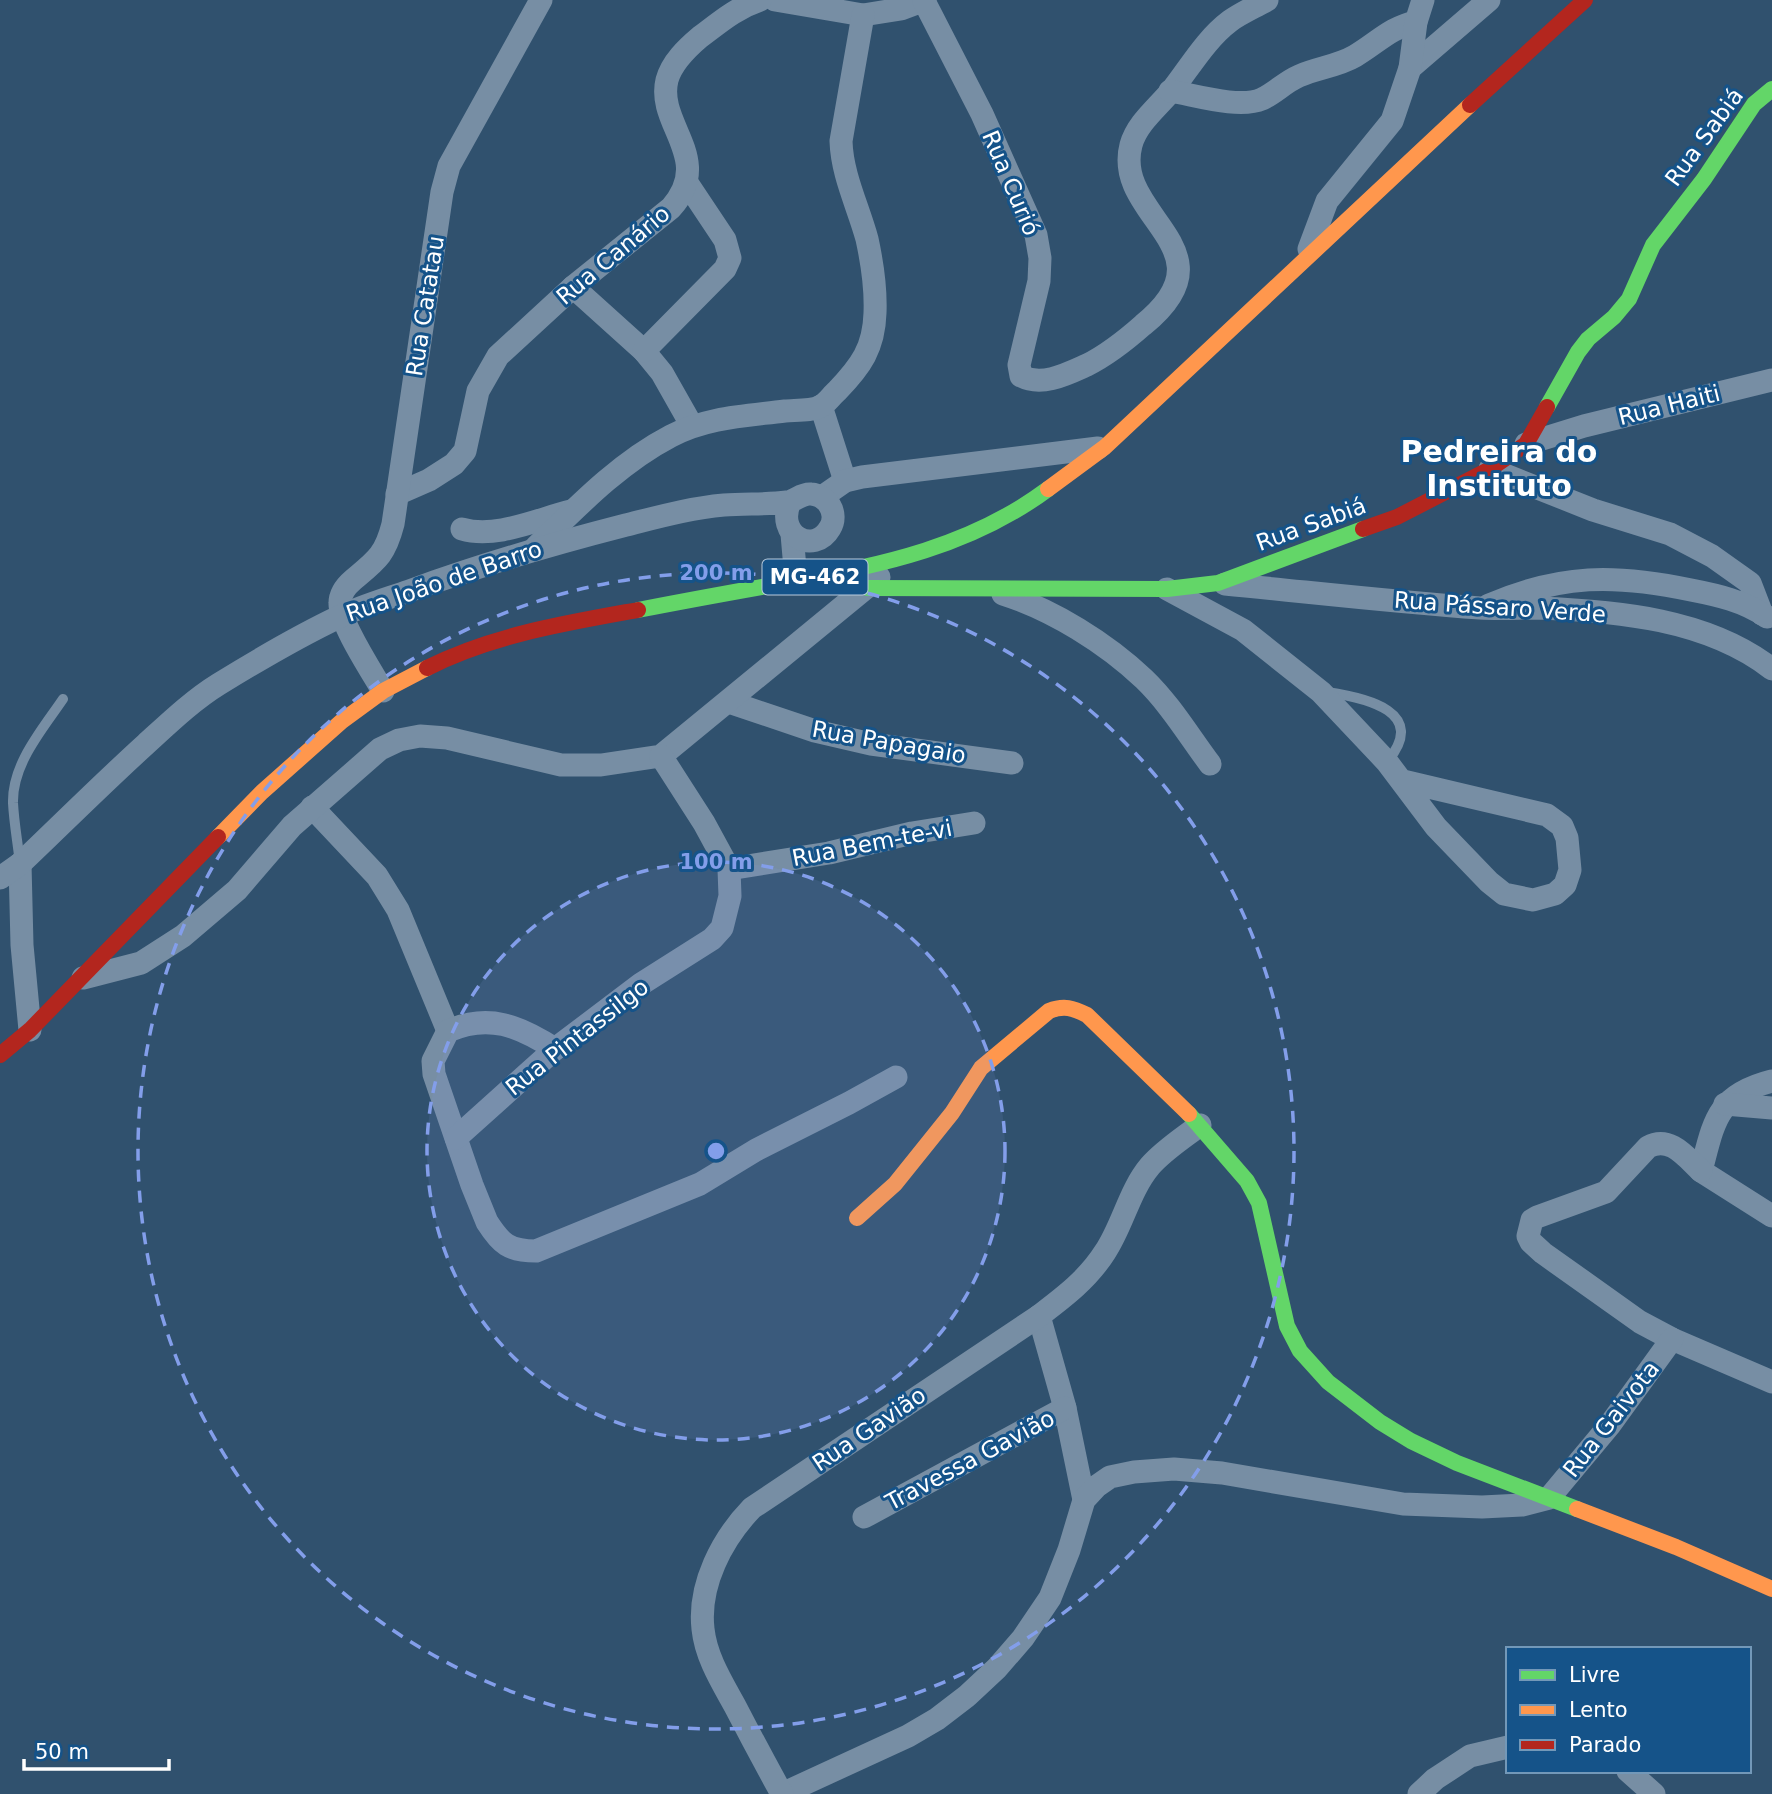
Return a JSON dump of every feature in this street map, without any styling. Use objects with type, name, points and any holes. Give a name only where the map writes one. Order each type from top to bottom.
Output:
[{"type":"street","name":"Rua Catatau","points":[[341,616],[341,594],[378,559],[388,544],[442,192],[450,166],[541,0]]},
{"type":"street","name":"Rua Canário","points":[[397,494],[429,480],[454,464],[465,451],[478,391],[486,372],[505,348],[681,197],[687,183],[685,152],[668,104],[668,77],[678,58],[692,44],[730,13],[760,0]]},
{"type":"street","points":[[775,0],[863,15],[901,9],[925,0]]},
{"type":"street","name":"Rua Curió","points":[[925,0],[982,114],[1036,235],[1040,258],[1039,281],[1019,365],[1021,376],[1032,380],[1044,379],[1064,375],[1096,361],[1161,311],[1172,297],[1178,274],[1178,257],[1131,180],[1129,161],[1132,143],[1142,124],[1170,91]]},
{"type":"street","points":[[1267,0],[1231,21],[1215,35],[1170,91],[1231,101],[1254,101],[1302,74],[1349,59],[1420,11]]},
{"type":"street","points":[[1410,68],[1489,0]]},
{"type":"street","name":"MG-462","points":[[0,1055],[30,1030],[262,792],[342,721],[383,691],[431,666],[482,645],[559,624],[897,560],[974,533],[1011,514],[1105,447],[1585,0]]},
{"type":"street","points":[[1304,260],[1327,201],[1392,121],[1410,68],[1420,11]]},
{"type":"street","points":[[534,549],[574,510],[642,453],[670,436],[692,426],[736,416],[821,406],[854,374],[867,354],[874,334],[876,310],[871,261],[867,239],[842,160],[841,141],[863,15]]},
{"type":"street","name":"Rua Sabiá","points":[[868,588],[1167,589],[1218,583],[1397,517],[1490,470],[1527,444],[1577,352],[1629,299],[1653,244],[1727,146],[1754,104],[1772,89]]},
{"type":"street","points":[[644,351],[725,269],[730,258],[725,240],[687,183]]},
{"type":"street","points":[[573,287],[644,351],[662,373],[692,426]]},
{"type":"street","name":"Rua Haiti","points":[[1527,444],[1584,426],[1772,380]]},
{"type":"street","points":[[821,406],[845,481]]},
{"type":"street","name":"Rua João de Barro","points":[[0,878],[20,864],[136,753],[218,685],[341,616],[460,572],[534,549],[693,508],[790,502],[805,494],[822,497],[845,481],[1105,447]]},
{"type":"street","points":[[1490,470],[1593,510],[1670,534],[1713,556],[1750,583],[1767,617]]},
{"type":"street","points":[[790,502],[786,512],[786,524],[792,534],[801,540],[812,541],[822,537],[833,521],[832,511],[822,497]]},
{"type":"street","points":[[462,528],[492,531],[574,510]]},
{"type":"street","points":[[830,529],[843,572]]},
{"type":"street","points":[[792,534],[796,580]]},
{"type":"street","points":[[80,979],[141,963],[183,936],[237,890],[292,826],[312,807],[380,749],[399,740],[420,736],[447,738],[561,765],[601,765],[661,756],[729,702],[801,639],[868,588],[897,560]]},
{"type":"street","points":[[1482,608],[1518,593],[1558,583],[1605,578],[1633,579],[1703,593],[1742,604],[1767,617]]},
{"type":"street","name":"Rua Pássaro Verde","points":[[1218,583],[1482,608],[1586,611],[1674,625],[1731,642],[1752,653],[1772,669]]},
{"type":"street","points":[[983,588],[1030,603],[1061,618],[1107,650],[1143,678],[1160,696],[1210,764]]},
{"type":"street","points":[[1167,589],[1243,630],[1321,692],[1387,762],[1436,827],[1504,894],[1533,900],[1555,894],[1565,886],[1570,870],[1567,838],[1562,826],[1547,816],[1403,782]]},
{"type":"street","points":[[341,616],[383,691]]},
{"type":"street","name":"Rua Papagaio","points":[[729,702],[815,731],[871,744],[1012,763]]},
{"type":"street","name":"Rua Pintassilgo","points":[[456,1138],[555,1049],[641,984],[712,939],[722,928],[730,896],[729,869],[704,823],[661,756]]},
{"type":"street","points":[[312,807],[377,876],[398,910],[447,1031]]},
{"type":"street","name":"Rua Bem-te-vi","points":[[729,869],[829,853],[912,833],[974,823]]},
{"type":"street","points":[[20,864],[22,945],[30,1030]]},
{"type":"street","points":[[857,1218],[895,1184],[952,1113],[981,1068],[1049,1012],[1059,1007],[1071,1006],[1087,1014],[1200,1125],[1247,1181],[1259,1203],[1287,1326],[1300,1351],[1328,1382],[1380,1422],[1411,1441],[1457,1463],[1676,1547],[1772,1589]]},
{"type":"street","points":[[555,1049],[533,1034],[502,1023],[466,1023],[447,1031],[433,1061],[434,1074],[486,1222],[505,1245],[519,1251],[536,1251],[700,1184],[756,1150],[896,1077]]},
{"type":"street","points":[[1701,1171],[1716,1118],[1725,1104],[1743,1092],[1772,1081]]},
{"type":"street","points":[[1725,1104],[1772,1108]]},
{"type":"street","name":"Rua Gavião","points":[[782,1794],[713,1667],[703,1630],[703,1604],[711,1573],[735,1525],[752,1508],[1040,1316],[1085,1279],[1106,1252],[1139,1181],[1151,1165],[1200,1125]]},
{"type":"street","points":[[1772,1216],[1701,1171],[1666,1143],[1656,1143],[1648,1147],[1606,1192],[1532,1220],[1528,1236],[1543,1253],[1640,1322],[1672,1339],[1772,1382]]},
{"type":"street","name":"Travessa Gavião","points":[[864,1517],[1065,1408],[1040,1316]]},
{"type":"street","name":"Rua Gaivota","points":[[1549,1498],[1609,1426],[1672,1339]]},
{"type":"street","points":[[1065,1408],[1084,1500]]},
{"type":"street","points":[[782,1794],[908,1736],[937,1719],[997,1668],[1023,1638],[1050,1598],[1069,1550],[1084,1500],[1110,1477],[1133,1472],[1174,1469],[1222,1473],[1403,1504],[1482,1507],[1522,1505],[1549,1498]]},
{"type":"street","points":[[1419,1794],[1435,1779],[1470,1756],[1506,1747]]},
{"type":"street","points":[[1630,1773],[1654,1794]]},
{"type":"lane","points":[[1321,692],[1378,705],[1395,716],[1402,734],[1398,749],[1387,762]]},
{"type":"lane","points":[[20,864],[13,803],[14,788],[19,770],[31,747],[63,699]]},
{"type":"traffic: fast","points":[[1547,407],[1578,352],[1629,299],[1653,245],[1704,179],[1754,104],[1772,89]]},
{"type":"traffic: fast","points":[[638,610],[825,575],[925,551],[988,525],[1048,489]]},
{"type":"traffic: fast","points":[[868,588],[1167,589],[1218,583],[1363,529]]},
{"type":"traffic: fast","points":[[1189,1114],[1247,1181],[1259,1203],[1287,1326],[1300,1351],[1328,1382],[1380,1422],[1411,1441],[1457,1463],[1577,1509]]},
{"type":"traffic: slow","points":[[1048,489],[1105,447],[1470,105]]},
{"type":"traffic: slow","points":[[218,837],[262,792],[342,721],[383,691],[427,668]]},
{"type":"traffic: slow","points":[[857,1218],[895,1184],[952,1113],[981,1068],[1054,1009],[1068,1008],[1087,1015],[1189,1114]]},
{"type":"traffic: slow","points":[[1577,1509],[1676,1547],[1772,1589]]},
{"type":"traffic: jam","points":[[1470,105],[1585,0]]},
{"type":"traffic: jam","points":[[1363,529],[1397,517],[1490,469],[1526,444],[1547,407]]},
{"type":"traffic: jam","points":[[427,668],[503,639],[557,625],[638,610]]},
{"type":"traffic: jam","points":[[0,1055],[30,1030],[218,837]]},
{"type":"district","name":"Pedreira do Instituto","points":[[1499,469]]}]
